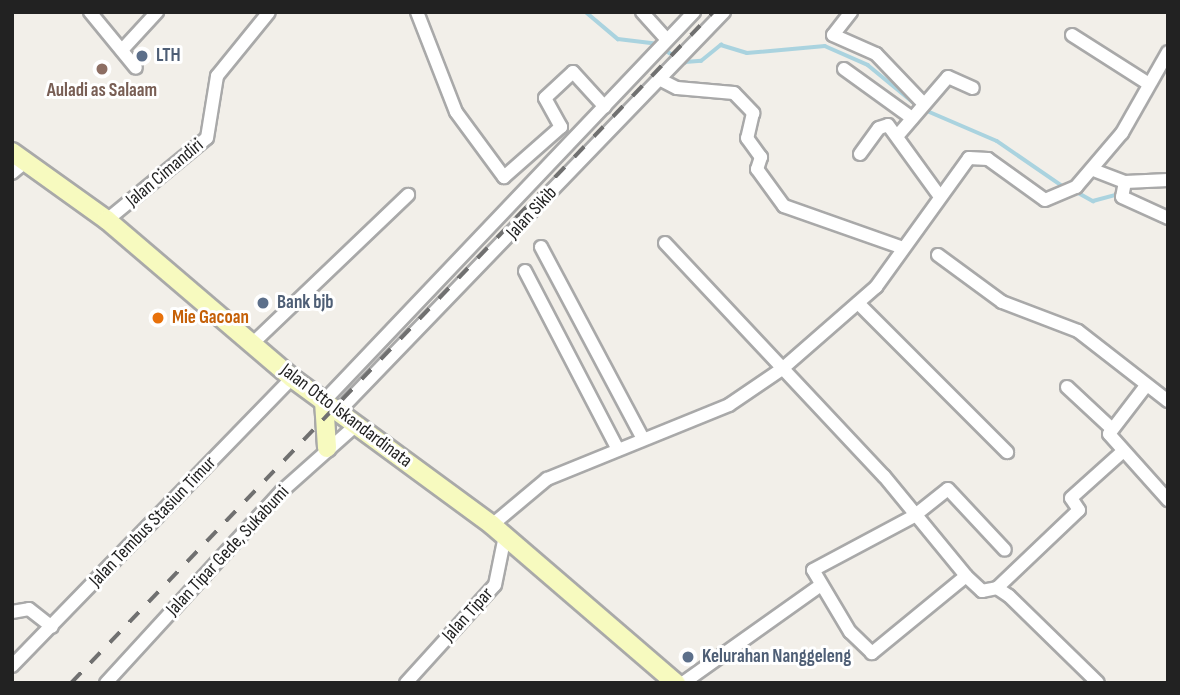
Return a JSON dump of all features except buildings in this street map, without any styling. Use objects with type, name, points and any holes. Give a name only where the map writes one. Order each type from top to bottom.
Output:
[{"type":"main road","name":"Jalan Otto Iskandardinata","points":[[16,163],[107,220],[292,378],[498,530],[676,683]]},
{"type":"main road","points":[[327,448],[331,407]]},
{"type":"street","points":[[90,12],[136,68]]},
{"type":"street","points":[[122,50],[157,12]]},
{"type":"street","name":"Jalan Cimandiri","points":[[107,220],[207,138],[216,76],[269,12]]},
{"type":"street","points":[[418,12],[456,112],[499,173],[509,176],[561,126],[545,99],[574,71],[605,107]]},
{"type":"street","points":[[642,12],[662,41]]},
{"type":"street","points":[[331,407],[652,56],[662,41],[694,12]]},
{"type":"street","name":"Jalan Sikib","points":[[331,407],[724,12]]},
{"type":"street","points":[[851,12],[833,36],[876,54],[918,110]]},
{"type":"street","points":[[1072,35],[1149,84]]},
{"type":"street","points":[[498,530],[547,479],[617,448],[729,405],[782,369],[858,303],[903,248],[938,194],[978,155],[1045,200],[1063,196],[1096,171],[1168,52]]},
{"type":"street","points":[[844,69],[918,110]]},
{"type":"street","points":[[899,134],[951,76],[973,88]]},
{"type":"street","points":[[659,79],[677,88],[734,93],[752,113],[747,138],[761,157],[757,169],[784,206],[903,248]]},
{"type":"street","points":[[860,155],[883,124],[899,134],[938,194]]},
{"type":"street","points":[[540,147],[555,160]]},
{"type":"street","points":[[1096,171],[1168,218]]},
{"type":"street","points":[[1124,188],[1168,180]]},
{"type":"street","points":[[252,344],[408,195]]},
{"type":"street","points":[[665,243],[982,591],[997,588],[1079,510],[1071,498],[1121,453]]},
{"type":"street","points":[[541,247],[643,439]]},
{"type":"street","points":[[938,255],[1002,302],[1078,331],[1145,387],[1168,401]]},
{"type":"street","points":[[525,271],[617,448]]},
{"type":"street","points":[[858,303],[1007,452]]},
{"type":"street","name":"Jalan Tembus Stasiun Timur","points":[[12,666],[292,378]]},
{"type":"street","points":[[1067,387],[1111,428],[1121,453],[1168,500]]},
{"type":"street","points":[[1111,428],[1145,387]]},
{"type":"street","name":"Jalan Tipar Gede, Sukabumi","points":[[106,683],[327,448],[356,425]]},
{"type":"street","points":[[966,576],[872,653],[821,585],[816,564],[914,516],[951,489],[1004,550]]},
{"type":"street","name":"Jalan Tipar","points":[[405,683],[495,586],[498,530]]},
{"type":"street","points":[[683,683],[821,585]]},
{"type":"street","points":[[997,588],[1098,683]]},
{"type":"street","points":[[12,612],[29,610],[52,626]]},
{"type":"waterway","points":[[586,12],[618,39],[657,44]]},
{"type":"waterway","points":[[663,49],[685,62],[701,61],[721,45],[747,53],[825,46],[868,65],[919,107]]},
{"type":"waterway","points":[[925,110],[997,141],[1064,187]]},
{"type":"waterway","points":[[1075,191],[1093,201],[1119,194]]},
{"type":"railway","points":[[71,683],[713,12]]},
{"type":"place","name":"LTH","points":[[142,56]]},
{"type":"place","name":"Auladi as Salaam","points":[[102,69]]},
{"type":"place","name":"Bank bjb","points":[[263,303]]},
{"type":"place","name":"Mie Gacoan","points":[[158,318]]},
{"type":"place","name":"Kelurahan Nanggeleng","points":[[688,657]]}]
